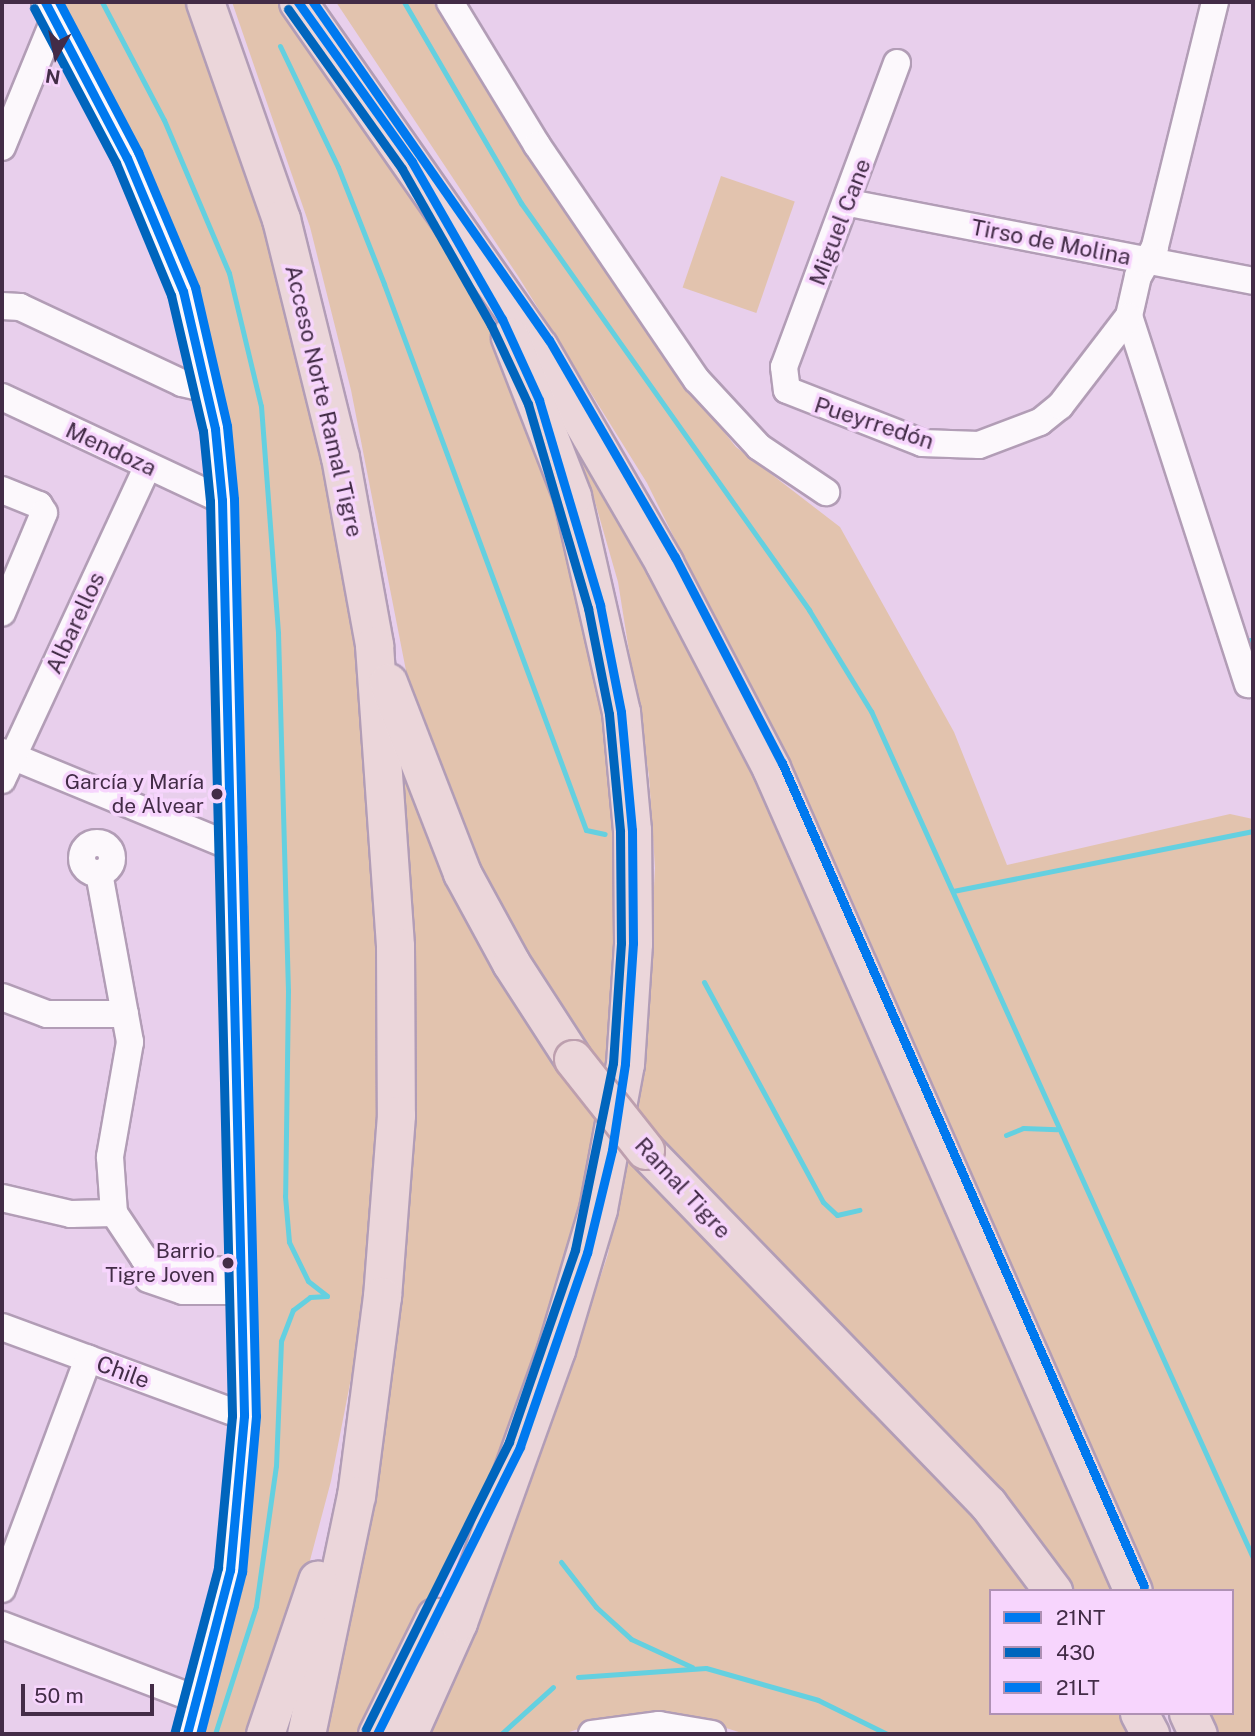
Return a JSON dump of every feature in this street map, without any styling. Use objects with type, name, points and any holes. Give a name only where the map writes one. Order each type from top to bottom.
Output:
[{"type":"highway","name":"Acceso Norte Ramal Tigre","points":[[205,2],[299,283],[331,416],[374,645]]},
{"type":"highway","points":[[298,2],[411,162],[574,403],[771,768],[1132,1589]]},
{"type":"highway","points":[[408,1734],[458,1622],[587,1253],[612,1150],[633,943],[632,830],[621,712],[600,605],[564,472],[502,319],[411,162]]},
{"type":"highway","name":"Ramal Tigre","points":[[374,645],[462,873],[511,963],[573,1059],[645,1150],[960,1473],[1051,1589]]},
{"type":"highway","points":[[306,1734],[356,1495],[396,1115],[396,946],[374,645]]},
{"type":"highway","points":[[265,1734],[296,1650],[368,1394]]},
{"type":"highway","points":[[377,1734],[520,1447]]},
{"type":"highway","points":[[1140,1715],[1150,1734]]},
{"type":"highway","points":[[1189,1715],[1198,1734]]},
{"type":"street","points":[[450,2],[537,145],[697,380],[759,447],[826,492]]},
{"type":"street","name":"Pueyrredón","points":[[783,380],[804,400],[922,443],[979,444],[1041,422],[1060,406],[1129,316],[1130,299],[1148,261],[1216,2]]},
{"type":"street","points":[[2,147],[50,11]]},
{"type":"street","points":[[50,11],[158,223],[183,291],[207,389],[222,500],[244,1416],[230,1570],[187,1734]]},
{"type":"street","name":"Miguel Cane","points":[[783,380],[897,63]]},
{"type":"street","name":"Tirso de Molina","points":[[849,202],[1253,281]]},
{"type":"street","points":[[2,306],[20,307],[183,383],[207,389]]},
{"type":"street","points":[[1129,316],[1248,684]]},
{"type":"street","name":"Mendoza","points":[[2,397],[222,500]]},
{"type":"street","name":"Albarellos","points":[[5,763],[147,467]]},
{"type":"street","points":[[2,490],[38,505],[44,513],[2,613]]},
{"type":"street","points":[[5,763],[232,847]]},
{"type":"street","points":[[99,873],[125,1014],[129,1065],[110,1157],[106,1215]]},
{"type":"street","points":[[2,997],[47,1014],[125,1014]]},
{"type":"street","points":[[2,1198],[106,1215],[144,1258],[162,1269],[241,1281]]},
{"type":"street","name":"Chile","points":[[2,1327],[244,1416]]},
{"type":"street","points":[[2,1589],[88,1359]]},
{"type":"street","points":[[2,1625],[198,1700]]},
{"type":"street","points":[[592,1734],[659,1725],[712,1734]]},
{"type":"shaded area","points":[[61,2],[184,2],[227,104],[299,331],[361,674],[378,844],[379,1137],[361,1327],[331,1481],[294,1621],[257,1734],[201,1734],[243,1574],[255,1468],[238,533],[231,457],[213,360],[167,223]]},
{"type":"shaded area","points":[[232,2],[283,2],[447,244],[495,332],[586,589],[622,818],[608,1130],[508,1442],[366,1734],[317,1734],[412,1116],[414,967],[404,779],[408,774],[582,1049],[480,874],[409,686],[351,390],[310,227]]},
{"type":"shaded area","points":[[336,2],[433,2],[539,175],[671,365],[736,447],[840,527],[954,732],[1007,865],[1230,814],[1253,819],[1253,1734],[1219,1734],[1211,1715],[1234,1715],[1234,1589],[1154,1589],[839,870],[647,483],[518,276]]},
{"type":"shaded area","points":[[721,176],[795,201],[756,313],[683,288]]},
{"type":"shaded area","points":[[562,407],[800,857],[1123,1589],[1073,1589],[1031,1531],[927,1459],[1035,1589],[989,1589],[989,1715],[1123,1715],[1135,1734],[745,1734],[707,1722],[600,1722],[563,1734],[416,1734],[483,1598],[565,1383],[608,1254],[645,1055],[655,868],[649,776],[618,582],[593,495],[558,409]]},
{"type":"waterway","points":[[102,2],[164,120],[229,273],[261,406],[278,633],[288,991],[285,1196],[289,1242],[308,1281],[327,1296]]},
{"type":"waterway","points":[[404,2],[521,203],[809,610],[871,711],[1253,1558]]},
{"type":"waterway","points":[[280,46],[338,167],[384,284],[586,830],[605,834]]},
{"type":"waterway","points":[[1250,640],[1253,655]]},
{"type":"waterway","points":[[953,891],[1253,831]]},
{"type":"waterway","points":[[704,982],[823,1202],[837,1215],[859,1210]]},
{"type":"waterway","points":[[1006,1135],[1023,1128],[1057,1129]]},
{"type":"waterway","points":[[215,1734],[256,1606],[276,1466],[281,1341],[293,1310],[310,1297],[327,1296]]},
{"type":"waterway","points":[[561,1562],[596,1607],[631,1639],[692,1667]]},
{"type":"waterway","points":[[578,1677],[706,1668],[818,1700],[887,1734]]},
{"type":"waterway","points":[[501,1734],[553,1687]]},
{"type":"transit line","name":"21NT","points":[[45,2],[127,158],[183,291],[215,429],[222,500],[244,1416],[230,1570],[187,1734]]},
{"type":"transit line","name":"21LT","points":[[59,2],[138,152],[195,287],[227,426],[234,499],[256,1416],[242,1572],[200,1734]]},
{"type":"transit line","name":"21NT","points":[[298,2],[412,162],[502,319],[539,400],[600,605],[621,712],[632,830],[633,943],[625,1064],[612,1150],[587,1253],[520,1447],[377,1734]]},
{"type":"transit line","name":"21LT","points":[[313,2],[549,340],[675,557],[782,763],[1144,1586]]},
{"type":"transit line","name":"430","points":[[34,8],[116,163],[171,295],[203,431],[210,501],[232,1416],[218,1568],[175,1731]]},
{"type":"transit line","name":"430","points":[[288,9],[402,169],[491,325],[528,404],[588,608],[609,714],[620,831],[621,943],[613,1063],[575,1250],[509,1442],[366,1729]]},
{"type":"place","name":"García y María de Alvear","points":[[217,794]]},
{"type":"place","name":"Barrio Tigre Joven","points":[[228,1263]]}]
